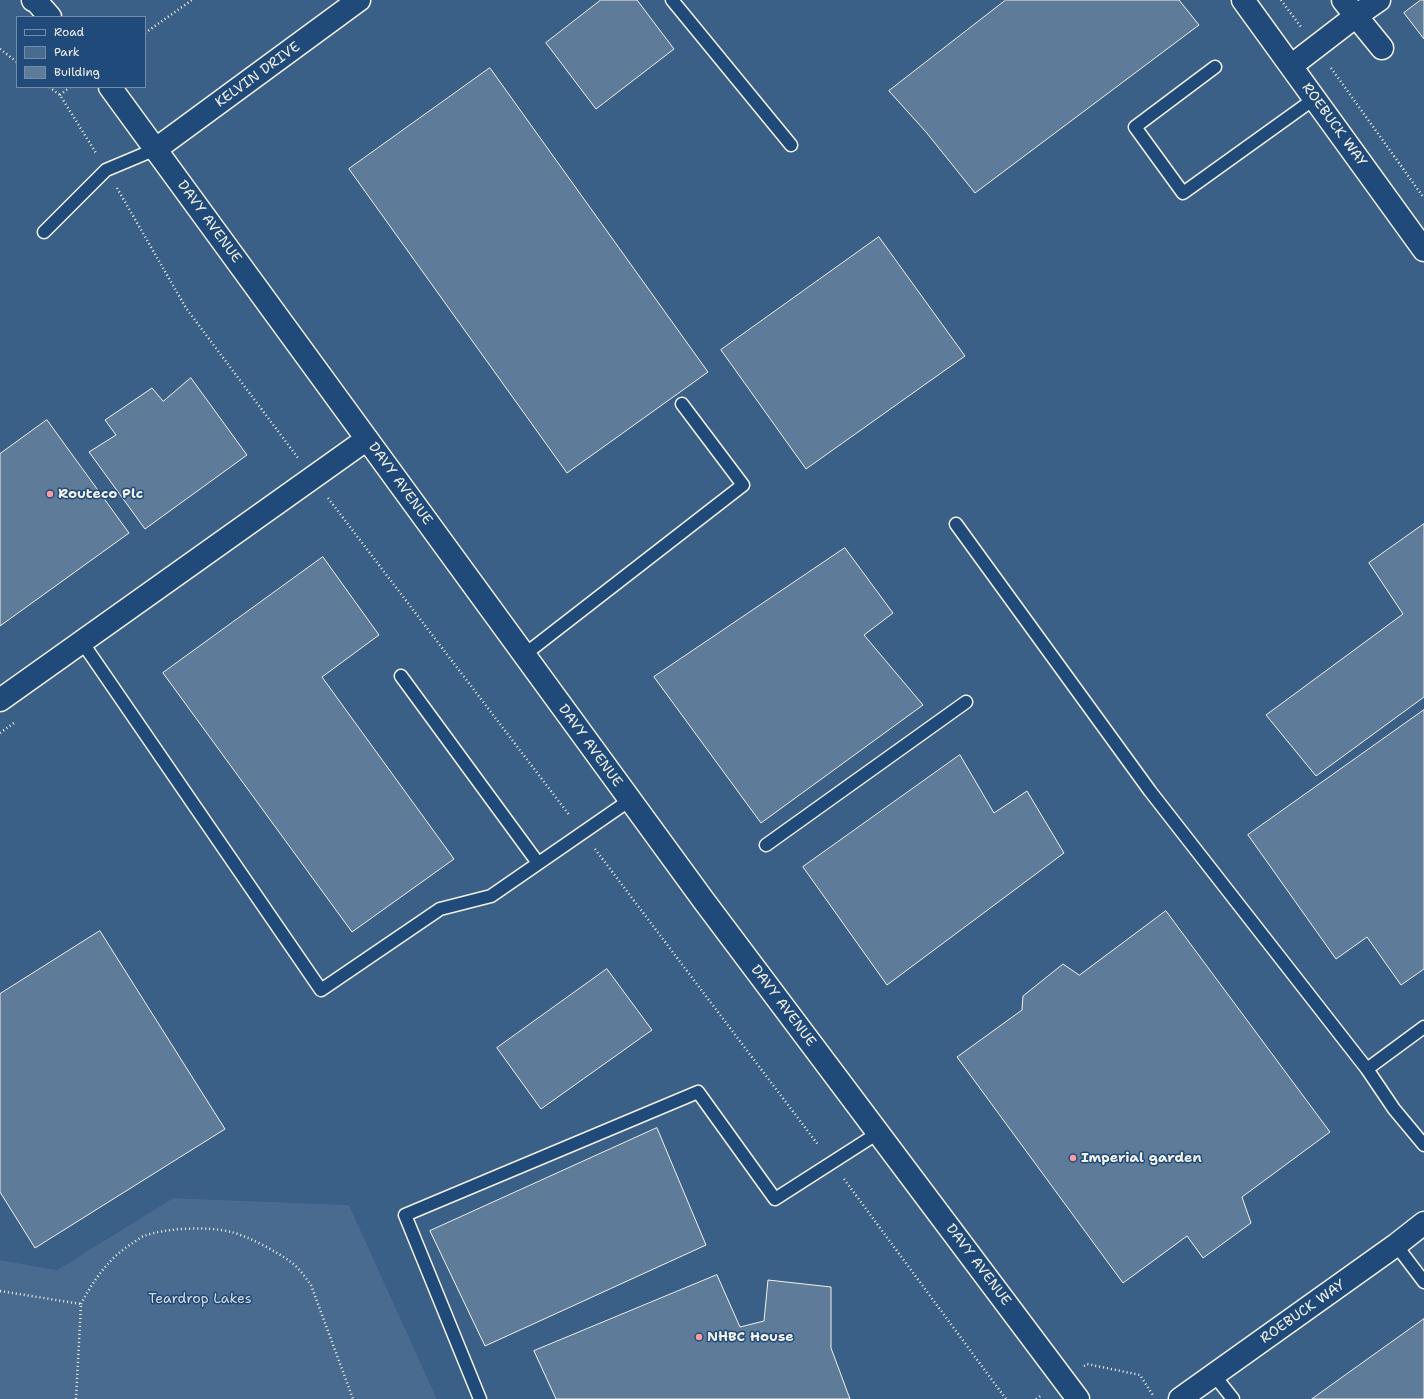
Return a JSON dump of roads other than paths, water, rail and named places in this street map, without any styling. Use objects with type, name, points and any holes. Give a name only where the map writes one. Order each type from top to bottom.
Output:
[{"type":"street","name":"KELVIN DRIVE","points":[[156,149],[359,0]]},
{"type":"street","name":"ROEBUCK WAY","points":[[1243,0],[1424,250]]},
{"type":"street","points":[[1291,66],[1316,47],[1350,8],[1379,0]]},
{"type":"street","points":[[1350,8],[1382,48]]},
{"type":"street","name":"DAVY AVENUE","points":[[111,88],[704,902],[1078,1399]]},
{"type":"street","points":[[0,700],[368,439]]},
{"type":"street","name":"ROEBUCK WAY","points":[[1180,1399],[1396,1245],[1424,1223]]},
{"type":"lane","points":[[672,0],[791,145]]},
{"type":"lane","points":[[1215,67],[1135,127],[1184,193],[1314,98]]},
{"type":"lane","points":[[44,232],[106,170],[156,149]]},
{"type":"lane","points":[[524,655],[743,485],[682,404]]},
{"type":"lane","points":[[956,524],[1150,791],[1367,1068],[1394,1109],[1424,1145]]},
{"type":"lane","points":[[82,642],[321,990],[440,909],[490,896],[630,800]]},
{"type":"lane","points":[[401,676],[538,863]]},
{"type":"lane","points":[[766,845],[966,702]]},
{"type":"lane","points":[[1367,1068],[1424,1027]]},
{"type":"lane","points":[[480,1399],[404,1215],[698,1092],[775,1199],[878,1133]]},
{"type":"lane","points":[[1396,1245],[1424,1282]]},
{"type":"lane","points":[[1214,1375],[1233,1399]]},
{"type":"place","name":"Routeco Plc","points":[[50,494]]},
{"type":"place","name":"Imperial garden","points":[[1073,1158]]},
{"type":"place","name":"NHBC House","points":[[699,1337]]},
{"type":"park label","name":"Teardrop Lakes","points":[[200,1299]]}]
